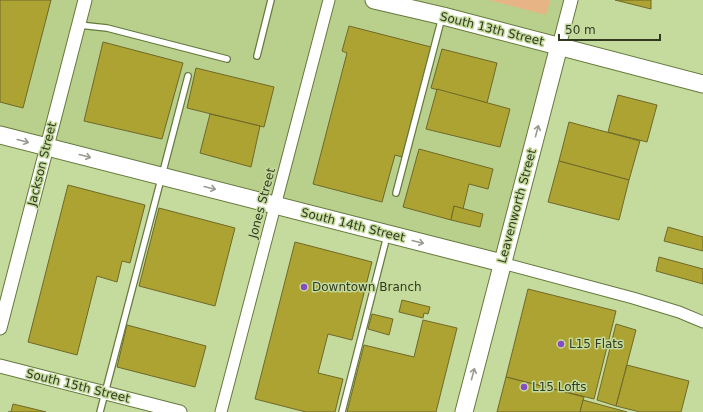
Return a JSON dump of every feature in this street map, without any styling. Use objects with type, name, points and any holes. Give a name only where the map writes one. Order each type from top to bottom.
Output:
[{"type":"main road","name":"South 13th Street","points":[[374,0],[443,16],[703,84]]},
{"type":"main road","name":"Leavenworth Street","points":[[464,412],[559,46]]},
{"type":"main road","name":"South 14th Street","points":[[0,134],[502,263]]},
{"type":"street","name":"Jackson Street","points":[[0,328],[85,0]]},
{"type":"street","name":"Jones Street","points":[[222,412],[329,0]]},
{"type":"street","name":"Leavenworth Street","points":[[559,46],[571,0]]},
{"type":"street","name":"South 14th Street","points":[[502,263],[633,298],[678,312],[703,322]]},
{"type":"street","name":"South 15th Street","points":[[0,366],[180,412]]},
{"type":"lane","points":[[257,56],[271,0]]},
{"type":"lane","points":[[396,193],[443,16]]},
{"type":"lane","points":[[78,25],[107,28],[227,59]]},
{"type":"lane","points":[[100,412],[188,76]]},
{"type":"lane","points":[[342,412],[388,234]]},
{"type":"shaded area","points":[[0,0],[571,0],[502,263],[0,135]]},
{"type":"shaded area","points":[[489,0],[550,0],[546,15]]},
{"type":"building","points":[[0,0],[51,0],[23,108],[0,102]]},
{"type":"building","points":[[615,0],[651,0],[651,9]]},
{"type":"building","points":[[349,26],[431,47],[402,157],[395,155],[382,202],[313,184],[347,53],[342,51]]},
{"type":"building","points":[[103,42],[183,63],[162,139],[84,121]]},
{"type":"building","points":[[442,49],[497,63],[487,103],[431,88]]},
{"type":"building","points":[[196,68],[274,87],[264,127],[187,108]]},
{"type":"building","points":[[437,89],[510,109],[500,147],[426,129]]},
{"type":"building","points":[[618,95],[657,105],[647,142],[608,132]]},
{"type":"building","points":[[210,114],[260,126],[251,167],[200,153]]},
{"type":"building","points":[[569,122],[640,141],[629,180],[559,161]]},
{"type":"building","points":[[419,149],[493,169],[488,189],[469,184],[463,209],[454,206],[451,220],[403,207]]},
{"type":"building","points":[[559,161],[629,180],[619,220],[548,202]]},
{"type":"building","points":[[68,185],[145,205],[130,263],[122,261],[117,282],[97,276],[77,355],[28,342]]},
{"type":"building","points":[[454,206],[483,214],[480,227],[451,220]]},
{"type":"building","points":[[159,208],[235,228],[215,306],[139,286]]},
{"type":"building","points":[[668,227],[703,237],[703,251],[664,241]]},
{"type":"building","points":[[295,242],[372,262],[352,340],[328,334],[318,373],[343,379],[335,412],[306,412],[255,399]]},
{"type":"building","points":[[659,257],[703,269],[703,284],[656,271]]},
{"type":"building","name":"L15 Flats","points":[[528,289],[616,311],[594,399],[506,377]]},
{"type":"building","points":[[402,300],[430,307],[428,314],[424,313],[423,318],[399,312]]},
{"type":"building","points":[[372,314],[393,319],[389,335],[368,329]]},
{"type":"building","points":[[423,320],[457,328],[436,412],[347,412],[364,345],[414,357]]},
{"type":"building","points":[[616,324],[636,330],[616,406],[597,400]]},
{"type":"building","points":[[127,325],[206,346],[195,387],[117,367]]},
{"type":"building","points":[[627,365],[689,381],[681,412],[640,412],[616,406]]},
{"type":"building","name":"L15 Lofts","points":[[506,377],[584,397],[580,412],[497,412]]},
{"type":"building","points":[[583,400],[627,412],[580,412]]},
{"type":"building","points":[[13,404],[46,412],[11,412]]},
{"type":"place","name":"Downtown Branch","points":[[304,287]]},
{"type":"place","name":"L15 Flats","points":[[561,344]]},
{"type":"place","name":"L15 Lofts","points":[[524,387]]}]
